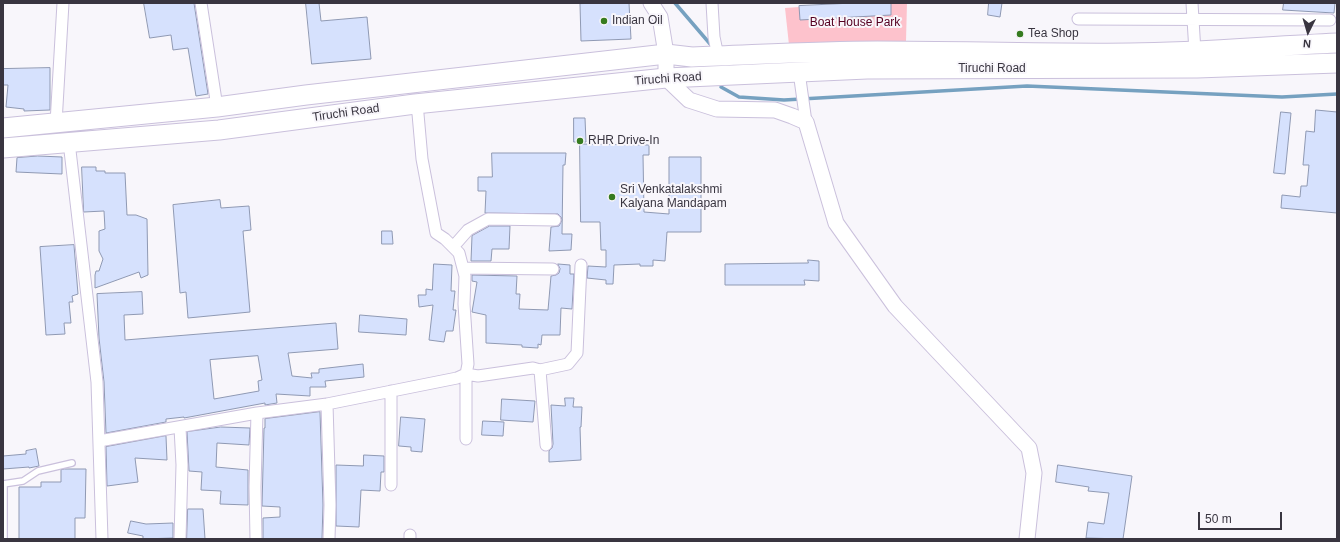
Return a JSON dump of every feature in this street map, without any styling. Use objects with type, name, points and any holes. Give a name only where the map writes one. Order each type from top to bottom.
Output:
[{"type":"highway","points":[[3,128],[217,107],[306,95],[666,54],[718,56],[874,51],[956,51],[1040,54],[1195,52],[1337,43]]},
{"type":"highway","name":"Tiruchi Road","points":[[3,148],[219,130],[415,104],[666,78],[867,69],[1197,68],[1337,63]]},
{"type":"street","points":[[56,123],[64,3]]},
{"type":"street","points":[[201,3],[217,107]]},
{"type":"street","points":[[651,3],[660,17],[666,54],[666,78],[689,100],[717,109],[775,110],[806,122]]},
{"type":"street","points":[[712,3],[714,38],[718,56]]},
{"type":"street","points":[[1192,3],[1195,52]]},
{"type":"street","points":[[1078,19],[1330,20]]},
{"type":"street","points":[[799,72],[806,122],[836,223],[895,306],[1029,448],[1034,473],[1027,539]]},
{"type":"street","points":[[415,104],[418,114],[422,159],[436,233],[445,239],[458,253],[466,276],[464,304],[468,364],[466,374],[466,439]]},
{"type":"street","points":[[69,142],[97,382],[102,539]]},
{"type":"street","points":[[453,247],[468,230],[488,219],[555,220]]},
{"type":"street","points":[[99,441],[180,428],[257,413],[327,404],[458,378],[466,374],[478,376],[533,368],[540,370],[568,364],[577,353],[581,265]]},
{"type":"street","points":[[463,268],[553,269]]},
{"type":"street","points":[[540,370],[546,445]]},
{"type":"street","points":[[391,391],[391,485]]},
{"type":"street","points":[[327,404],[330,504],[329,539]]},
{"type":"street","points":[[256,539],[255,487],[257,413]]},
{"type":"street","points":[[180,428],[182,465],[180,539]]},
{"type":"lane","points":[[4,539],[4,484],[24,481],[38,471],[72,463]]},
{"type":"green space","name":"Boat House Park","points":[[856,3],[907,3],[906,41],[789,45],[785,8]]},
{"type":"building","points":[[144,3],[194,3],[208,94],[196,96],[188,48],[173,50],[171,35],[150,38]]},
{"type":"building","points":[[306,3],[319,3],[321,21],[367,17],[371,59],[312,64]]},
{"type":"building","points":[[629,3],[631,39],[581,41],[580,4]]},
{"type":"building","points":[[853,3],[891,3],[891,15],[800,20],[799,6]]},
{"type":"building","points":[[989,3],[1002,3],[1000,17],[988,15]]},
{"type":"building","points":[[1284,3],[1335,3],[1334,13],[1283,10]]},
{"type":"building","points":[[50,68],[50,110],[24,111],[24,109],[6,107],[8,85],[3,85],[3,69]]},
{"type":"building","points":[[1316,110],[1337,112],[1337,213],[1281,208],[1282,195],[1300,197],[1301,186],[1307,186],[1309,165],[1303,165],[1306,131],[1314,132]]},
{"type":"building","points":[[1281,112],[1291,113],[1285,174],[1274,173]]},
{"type":"building","points":[[574,118],[585,118],[586,142],[574,142]]},
{"type":"building","points":[[580,144],[649,145],[649,155],[643,155],[644,212],[669,214],[669,157],[701,157],[701,232],[667,232],[665,261],[653,260],[653,266],[640,266],[640,264],[614,265],[613,284],[606,284],[606,280],[587,278],[588,266],[606,267],[606,250],[601,250],[600,222],[581,222]]},
{"type":"building","points":[[492,153],[566,153],[565,165],[563,165],[562,234],[572,234],[571,250],[549,251],[551,227],[559,226],[562,220],[558,214],[485,213],[486,191],[478,191],[478,177],[492,177]]},
{"type":"building","points":[[38,156],[62,157],[62,174],[16,172],[17,158]]},
{"type":"building","points":[[82,167],[96,167],[96,171],[105,171],[105,173],[125,173],[127,215],[136,215],[147,219],[148,275],[141,278],[139,272],[95,288],[96,271],[99,271],[103,259],[99,251],[99,231],[105,229],[104,211],[84,212]]},
{"type":"building","points":[[220,200],[221,208],[249,206],[251,230],[243,231],[250,312],[188,318],[186,292],[180,293],[173,205]]},
{"type":"building","points":[[490,226],[510,226],[509,249],[492,249],[491,261],[471,261],[472,236]]},
{"type":"building","points":[[382,231],[392,231],[393,244],[382,244]]},
{"type":"building","points":[[74,245],[78,294],[72,296],[73,302],[69,302],[71,323],[64,323],[65,334],[46,335],[40,247]]},
{"type":"building","points":[[808,260],[819,261],[819,281],[804,280],[805,285],[725,285],[725,264],[808,263]]},
{"type":"building","points":[[434,264],[452,265],[451,291],[455,291],[453,310],[456,310],[453,331],[446,331],[444,342],[429,340],[433,305],[419,307],[418,295],[426,295],[426,289],[432,290]]},
{"type":"building","points":[[558,264],[570,265],[570,274],[574,274],[572,309],[561,308],[560,335],[542,335],[541,345],[538,344],[538,348],[522,347],[522,345],[486,343],[486,315],[472,312],[477,282],[472,281],[472,275],[517,276],[516,294],[520,294],[519,309],[548,310],[551,276],[559,273],[560,269]]},
{"type":"building","points":[[142,292],[143,314],[124,315],[125,340],[336,323],[338,349],[288,353],[292,376],[312,378],[311,373],[319,373],[319,369],[363,364],[364,377],[325,381],[326,387],[310,387],[310,396],[276,394],[277,403],[265,405],[265,403],[184,418],[166,419],[166,422],[106,433],[104,382],[99,338],[97,294]],"holes":[[[258,356],[262,380],[258,381],[259,391],[214,399],[210,360]]]},
{"type":"building","points":[[360,315],[407,319],[406,335],[359,332]]},
{"type":"building","points":[[565,398],[574,398],[573,407],[582,407],[580,427],[581,460],[549,462],[549,451],[553,444],[551,405],[565,406]]},
{"type":"building","points":[[502,399],[535,401],[533,422],[501,420]]},
{"type":"building","points":[[320,412],[323,505],[322,539],[263,539],[263,518],[280,517],[280,507],[262,506],[265,419]]},
{"type":"building","points":[[401,417],[425,419],[422,452],[411,451],[411,447],[399,446]]},
{"type":"building","points":[[483,421],[504,422],[503,436],[482,435]]},
{"type":"building","points":[[221,427],[250,428],[249,445],[217,443],[216,467],[248,470],[248,505],[220,504],[221,491],[201,490],[202,472],[189,471],[187,432]]},
{"type":"building","points":[[166,436],[167,460],[135,458],[138,482],[107,486],[106,447]]},
{"type":"building","points":[[36,449],[39,466],[3,469],[3,456],[26,454],[26,451]]},
{"type":"building","points":[[364,455],[384,456],[384,472],[381,472],[380,491],[361,490],[359,527],[336,526],[336,465],[363,466]]},
{"type":"building","points":[[1058,465],[1132,476],[1123,539],[1086,538],[1088,522],[1104,524],[1109,493],[1088,491],[1089,487],[1056,482]]},
{"type":"building","points":[[86,469],[85,518],[75,518],[75,539],[19,539],[19,487],[41,487],[41,482],[61,482],[61,470]]},
{"type":"building","points":[[188,509],[203,509],[205,539],[187,539]]},
{"type":"building","points":[[131,521],[146,524],[173,523],[173,538],[143,539],[143,536],[128,533]]},
{"type":"waterway","points":[[675,3],[711,45]]},
{"type":"waterway","points":[[721,87],[739,97],[784,100],[1027,86],[1282,97],[1337,94]]},
{"type":"place","name":"Indian Oil","points":[[604,21]]},
{"type":"place","name":"Tea Shop","points":[[1020,34]]},
{"type":"place","name":"RHR Drive-In","points":[[580,141]]},
{"type":"place","name":"Sri Venkatalakshmi Kalyana Mandapam","points":[[612,197]]}]
